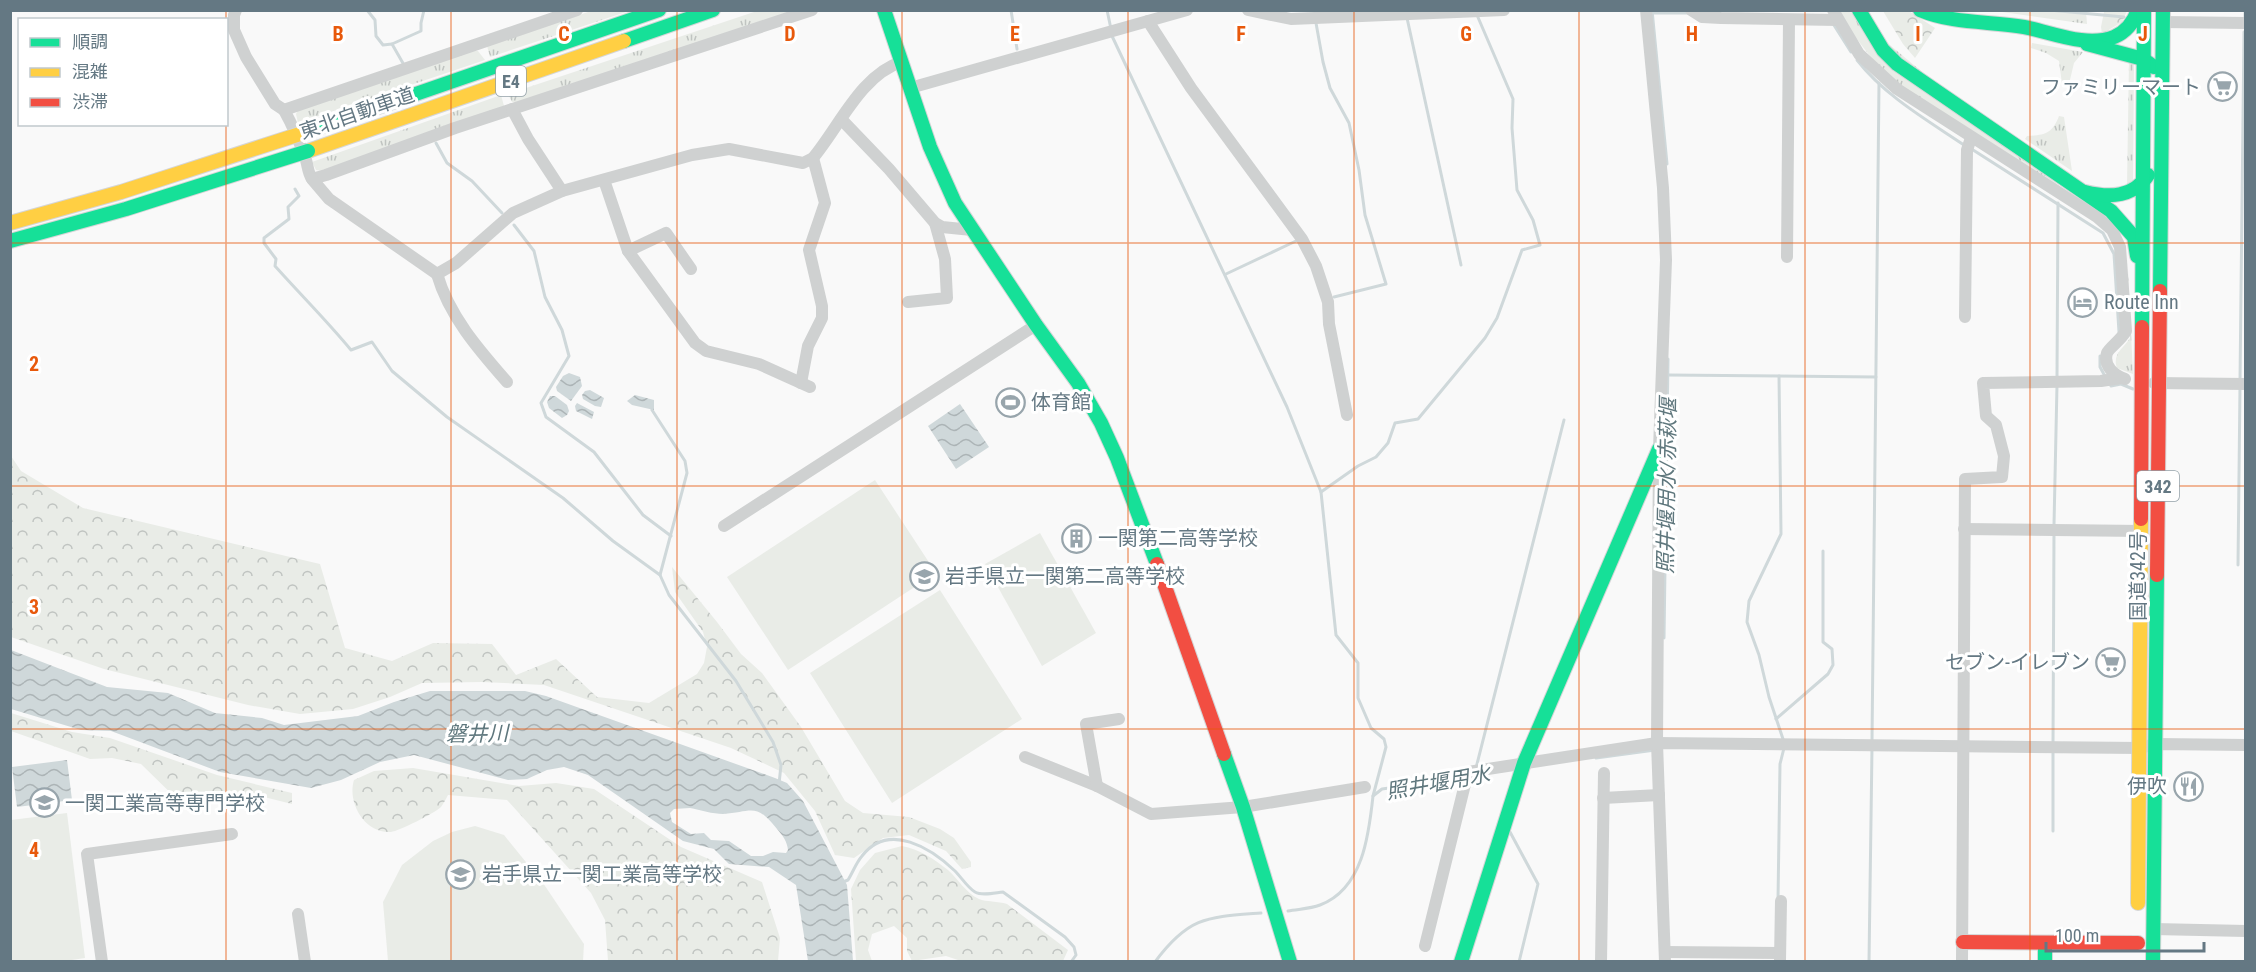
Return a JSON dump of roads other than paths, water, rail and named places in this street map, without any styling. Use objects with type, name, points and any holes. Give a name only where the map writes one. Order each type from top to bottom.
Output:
[{"type":"main road","name":"東北自動車道","points":[[10,223],[121,192],[300,134],[659,10]]},
{"type":"main road","name":"東北自動車道","points":[[10,241],[137,206],[308,151],[713,10]]},
{"type":"main road","points":[[884,10],[939,170],[955,202],[1036,325],[1078,383],[1101,423],[1117,458],[1166,587],[1244,807],[1290,962]]},
{"type":"main road","points":[[1859,10],[1883,50],[1897,64],[2111,211],[2134,237],[2143,336]]},
{"type":"main road","points":[[1920,10],[1939,18],[1981,21],[2066,36],[2100,39],[2115,37],[2125,29],[2138,10]]},
{"type":"main road","points":[[1949,10],[1981,21]]},
{"type":"main road","name":"国道342号","points":[[2045,943],[2138,937],[2144,10]]},
{"type":"main road","name":"国道342号","points":[[2153,962],[2160,98],[2163,16]]},
{"type":"main road","points":[[2066,36],[2096,48],[2143,58],[2161,73]]},
{"type":"main road","points":[[1900,49],[1921,81]]},
{"type":"main road","points":[[2082,191],[2098,196],[2108,196],[2134,191],[2143,185],[2155,160],[2156,107],[2160,98]]},
{"type":"main road","points":[[1461,962],[1524,764],[1659,449]]},
{"type":"main road","points":[[1962,942],[2045,943],[2045,962]]},
{"type":"street","points":[[236,10],[234,30],[246,57],[275,104],[284,110],[293,126],[304,154],[306,172],[329,199],[437,274],[441,289],[471,340],[507,382]]},
{"type":"street","points":[[284,110],[577,10]]},
{"type":"street","points":[[306,172],[512,109],[812,10]]},
{"type":"street","points":[[910,88],[1187,10]]},
{"type":"street","points":[[1248,10],[1291,19],[1504,10]]},
{"type":"street","points":[[1646,10],[1663,188],[1666,260],[1659,449],[1657,742],[1665,957],[1780,957],[1781,902]]},
{"type":"street","points":[[1691,10],[1702,16],[1720,18],[1789,20],[1835,15],[1859,54],[1897,89],[2097,217],[2112,231],[2120,247],[2126,331],[2121,340],[2107,353],[2107,361],[2109,368],[2121,378]]},
{"type":"street","points":[[2163,16],[2246,23]]},
{"type":"street","points":[[1787,257],[1789,20]]},
{"type":"street","points":[[1148,21],[1191,88],[1302,239],[1316,266],[1328,302],[1329,324],[1347,415]]},
{"type":"street","points":[[437,274],[456,262],[513,213],[562,191],[692,155],[729,149],[803,163],[813,158],[827,142],[872,79],[888,66],[901,62]]},
{"type":"street","points":[[512,109],[528,139],[562,191]]},
{"type":"street","points":[[842,119],[935,223],[942,227],[972,230]]},
{"type":"street","points":[[1965,316],[1967,150],[1971,138]]},
{"type":"street","points":[[604,180],[628,252],[695,343],[706,351],[759,364],[805,385],[808,345],[822,318],[822,306],[809,250],[825,203],[813,158]]},
{"type":"street","points":[[908,302],[947,298],[945,259],[935,223]]},
{"type":"street","points":[[628,252],[666,233],[691,269]]},
{"type":"street","points":[[724,526],[1036,325]]},
{"type":"street","points":[[1962,962],[1965,479],[2002,477],[2004,456],[1996,425],[1986,416],[1983,383],[2102,381],[2121,378],[2142,383],[2246,384]]},
{"type":"street","points":[[1964,529],[2142,531]]},
{"type":"street","points":[[1097,786],[1086,724],[1119,719]]},
{"type":"street","points":[[1425,946],[1468,772],[1657,742],[2140,748],[2156,744],[2246,745]]},
{"type":"street","points":[[1025,757],[1097,786],[1151,814],[1244,807],[1365,787]]},
{"type":"street","points":[[1601,962],[1604,773]]},
{"type":"street","points":[[1604,798],[1659,795]]},
{"type":"street","points":[[102,962],[87,854],[232,834]]},
{"type":"street","points":[[298,914],[305,962]]},
{"type":"street","points":[[2154,929],[2246,931]]},
{"type":"water","points":[[569,373],[580,377],[582,386],[571,401],[557,391],[556,387],[563,376]]},
{"type":"water","points":[[590,390],[604,398],[601,407],[583,399],[582,395],[585,391]]},
{"type":"water","points":[[635,395],[654,400],[654,410],[632,405],[627,401]]},
{"type":"water","points":[[550,396],[555,396],[567,405],[569,411],[567,415],[562,418],[549,408],[547,402]]},
{"type":"water","points":[[577,403],[594,412],[592,419],[576,411]]},
{"type":"water","points":[[960,404],[989,447],[956,469],[928,426]]},
{"type":"water","name":"磐井川","points":[[11,650],[107,687],[168,693],[215,713],[262,718],[284,725],[358,716],[430,691],[525,691],[546,696],[787,783],[803,801],[847,885],[853,961],[808,961],[796,885],[769,867],[729,864],[714,849],[683,841],[588,775],[564,767],[547,770],[527,779],[508,780],[414,755],[380,762],[341,780],[311,788],[220,772],[111,731],[81,730],[11,709]],"holes":[[[690,808],[719,814],[758,812],[764,815],[781,834],[788,850],[786,853],[773,852],[763,856],[751,856],[729,841],[711,840],[704,833],[691,834],[672,822],[670,813],[674,809]]]},
{"type":"water","points":[[67,760],[72,800],[17,807],[12,767]]},
{"type":"waterway","points":[[367,10],[375,20],[376,36],[383,45],[392,44],[404,65]]},
{"type":"waterway","points":[[392,44],[421,31],[424,10]]},
{"type":"waterway","points":[[1011,10],[1017,49]]},
{"type":"waterway","points":[[1107,10],[1111,29]]},
{"type":"waterway","name":"照井堰用水/赤萩堰","points":[[1652,10],[1667,164]]},
{"type":"waterway","points":[[2049,10],[2124,17]]},
{"type":"waterway","points":[[2245,10],[2245,18]]},
{"type":"waterway","points":[[1653,13],[1688,13]]},
{"type":"waterway","points":[[1321,492],[1358,466],[1376,457],[1388,443],[1395,423],[1418,419],[1485,338],[1497,318],[1522,250],[1540,245],[1533,220],[1517,190],[1512,128],[1513,99],[1477,15]]},
{"type":"waterway","points":[[1407,18],[1461,265]]},
{"type":"waterway","points":[[1832,22],[1851,52]]},
{"type":"waterway","points":[[1316,23],[1330,88],[1349,123],[1365,215],[1386,284],[1334,297]]},
{"type":"waterway","points":[[2240,381],[2244,32]]},
{"type":"waterway","points":[[1112,36],[1287,407],[1321,492],[1336,635],[1358,663],[1358,698],[1371,728],[1384,739],[1386,747],[1373,796]]},
{"type":"waterway","points":[[1857,60],[1893,96],[1964,145]]},
{"type":"waterway","points":[[1872,741],[1879,83]]},
{"type":"waterway","points":[[436,143],[447,163],[472,181],[502,213]]},
{"type":"waterway","points":[[1970,148],[2103,233],[2114,254],[2119,332]]},
{"type":"waterway","points":[[295,189],[299,196],[288,207],[289,219],[264,238],[264,243],[276,259],[275,266],[351,350],[372,342],[392,371],[447,417],[563,498],[613,541],[660,575]]},
{"type":"waterway","points":[[2057,378],[2058,203]]},
{"type":"waterway","points":[[514,225],[534,251],[545,297],[562,330],[569,356],[541,403],[546,417],[594,452],[643,515],[671,536]]},
{"type":"waterway","points":[[1226,274],[1296,241]]},
{"type":"waterway","points":[[2100,356],[2100,367],[2106,378]]},
{"type":"waterway","name":"照井堰用水/赤萩堰","points":[[1664,638],[1668,359]]},
{"type":"waterway","points":[[1668,375],[1876,377]]},
{"type":"waterway","points":[[1779,376],[1781,534],[1749,601],[1747,622],[1784,742]]},
{"type":"waterway","points":[[2110,383],[2111,386],[2121,384],[2133,389]]},
{"type":"waterway","points":[[2054,525],[2057,385]]},
{"type":"waterway","points":[[2238,565],[2240,387]]},
{"type":"waterway","points":[[652,410],[685,461],[687,473],[660,575],[669,595],[736,681],[773,742],[781,765],[779,784]]},
{"type":"waterway","points":[[1476,768],[1564,420]]},
{"type":"waterway","points":[[2053,744],[2054,532]]},
{"type":"waterway","points":[[1776,719],[1828,674],[1833,665],[1832,649],[1823,642],[1823,551]]},
{"type":"waterway","points":[[1778,900],[1780,764],[1784,748]]},
{"type":"waterway","points":[[1869,962],[1872,748]]},
{"type":"waterway","name":"照井堰用水","points":[[1596,758],[1655,750]]},
{"type":"waterway","points":[[2053,751],[2053,831]]},
{"type":"waterway","name":"照井堰用水","points":[[1288,911],[1320,905],[1346,887],[1355,874],[1366,843],[1373,796],[1382,789],[1465,777]]},
{"type":"waterway","points":[[1510,832],[1538,884],[1519,962]]},
{"type":"waterway","name":"照井堰用水","points":[[843,882],[848,880],[860,859],[873,846],[885,840],[910,842],[935,854],[975,892],[985,894],[1003,892],[1065,937],[1074,947],[1076,955],[1071,962]]},
{"type":"waterway","name":"照井堰用水","points":[[1155,962],[1167,947],[1190,927],[1213,918],[1261,913]]},
{"type":"place","name":"ファミリーマート","points":[[2222,87]]},
{"type":"place","name":"Route Inn","points":[[2083,302]]},
{"type":"place","name":"体育館","points":[[1010,402]]},
{"type":"place","name":"一関第二高等学校","points":[[1077,538]]},
{"type":"place","name":"岩手県立一関第二高等学校","points":[[924,576]]},
{"type":"place","name":"セブン-イレブン","points":[[2111,662]]},
{"type":"place","name":"伊吹","points":[[2188,786]]},
{"type":"place","name":"一関工業高等専門学校","points":[[44,803]]},
{"type":"place","name":"岩手県立一関工業高等学校","points":[[461,874]]}]
